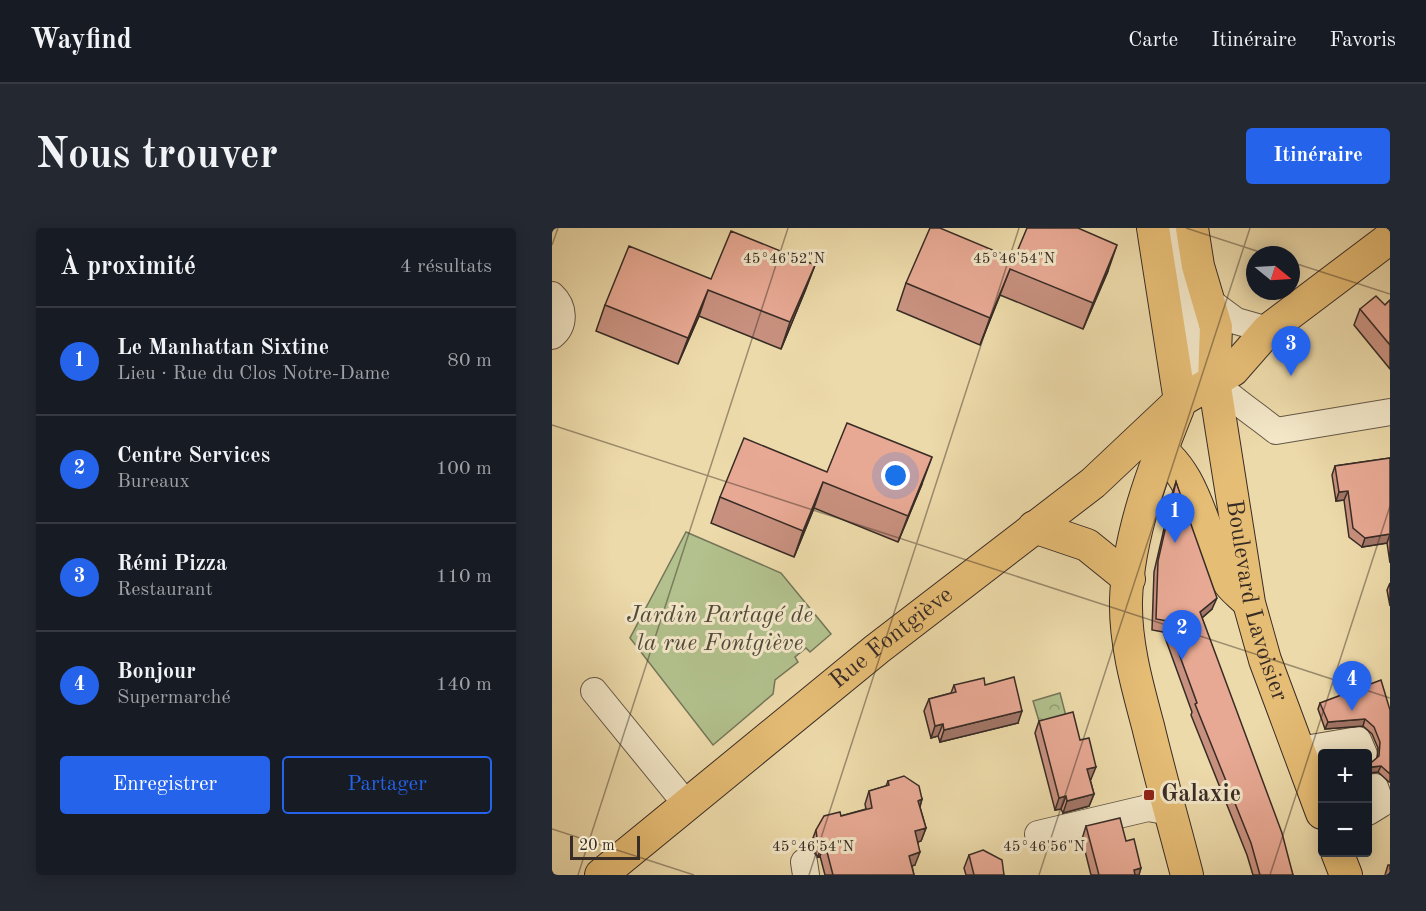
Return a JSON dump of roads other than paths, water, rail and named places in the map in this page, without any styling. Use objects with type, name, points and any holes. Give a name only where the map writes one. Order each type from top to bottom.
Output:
[{"type":"main road","points":[[1153,228],[1180,401]]},
{"type":"main road","name":"Boulevard Lavoisier","points":[[1192,228],[1198,266],[1217,339],[1214,381],[1249,603],[1265,660],[1319,803]]},
{"type":"main road","points":[[1187,875],[1129,646],[1126,600],[1151,443],[1180,401],[1233,370],[1268,330],[1390,238]]},
{"type":"main road","points":[[1151,443],[1179,470],[1191,491],[1228,583],[1249,603]]},
{"type":"main road","name":"Rue Fontgiève","points":[[601,875],[868,656],[1034,527],[1151,443]]},
{"type":"main road","points":[[1034,527],[1087,545],[1129,579]]},
{"type":"main road","points":[[1339,857],[1346,875]]},
{"type":"street","points":[[1173,228],[1189,330],[1199,364],[1214,381],[1276,431],[1390,412]]},
{"type":"street","points":[[552,296],[558,301],[563,314],[561,323],[552,336]]},
{"type":"street","points":[[1209,302],[1236,321],[1268,330]]},
{"type":"street","points":[[1180,401],[1189,330]]},
{"type":"street","points":[[594,691],[687,805]]},
{"type":"street","points":[[1299,750],[1358,740],[1362,749]]},
{"type":"street","points":[[1372,809],[1380,804],[1375,787]]},
{"type":"street","points":[[1038,834],[1148,808],[1171,812]]},
{"type":"place","name":"Rémi Pizza","points":[[1291,376]]},
{"type":"place","name":"Le Manhattan Sixtine","points":[[1175,543]]},
{"type":"place","name":"Centre Services","points":[[1182,660]]},
{"type":"place","name":"Bonjour","points":[[1352,711]]},
{"type":"place","name":"Galaxie","points":[[1149,795]]},
{"type":"park label","name":"Jardin Partagé de la rue Fontgiève","points":[[720,630]]}]
